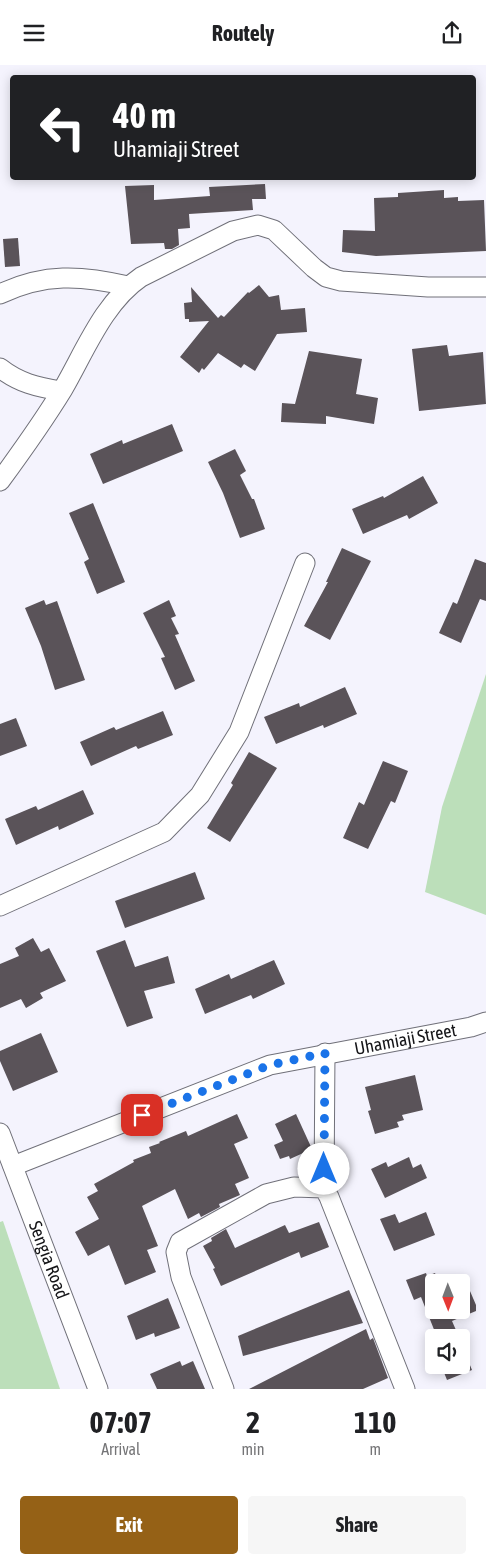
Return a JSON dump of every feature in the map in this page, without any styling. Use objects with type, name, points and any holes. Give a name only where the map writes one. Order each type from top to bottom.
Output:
[{"type":"street","points":[[0,481],[61,391],[112,304],[128,286],[233,231],[258,225],[274,230],[314,268],[326,277],[333,279],[428,287],[486,287]]},
{"type":"street","points":[[0,294],[34,281],[61,277],[94,278],[128,286]]},
{"type":"street","points":[[0,367],[13,379],[29,385],[61,391]]},
{"type":"street","points":[[0,906],[164,832],[200,795],[239,732],[305,563]]},
{"type":"street","name":"Uhamiaji Street","points":[[13,1166],[270,1065],[325,1053],[415,1038],[486,1022]]},
{"type":"street","points":[[325,1053],[324,1188],[405,1389]]},
{"type":"street","name":"Sengia Road","points":[[0,1133],[98,1389]]},
{"type":"street","points":[[224,1389],[181,1277],[176,1252],[180,1243],[266,1194],[294,1187],[324,1188]]},
{"type":"green space","points":[[486,674],[486,915],[425,892],[442,807]]},
{"type":"green space","points":[[3,1221],[60,1389],[0,1389],[0,1222]]},
{"type":"building","points":[[265,184],[266,199],[252,199],[253,210],[189,214],[190,228],[178,229],[179,245],[172,249],[165,249],[164,243],[131,244],[125,186],[154,185],[154,200],[210,196],[209,187]]},
{"type":"building","points":[[444,190],[444,198],[458,197],[458,201],[484,200],[486,251],[376,256],[342,252],[343,230],[375,231],[374,198],[398,197],[398,193]]},
{"type":"building","points":[[18,238],[20,266],[5,267],[3,239]]},
{"type":"building","points":[[259,285],[269,297],[279,295],[281,310],[305,308],[307,332],[277,334],[255,371],[244,364],[241,368],[218,353],[204,370],[202,368],[199,373],[180,357],[209,321],[189,322],[189,319],[185,319],[184,303],[192,302],[191,287],[218,318],[221,315],[224,317],[248,292]]},
{"type":"building","points":[[447,345],[449,356],[483,352],[486,404],[419,411],[412,349]]},
{"type":"building","points":[[309,351],[362,359],[356,394],[378,398],[374,424],[326,416],[326,424],[281,422],[282,403],[295,404]]},
{"type":"building","points":[[172,424],[183,451],[103,484],[90,454],[122,440],[123,444]]},
{"type":"building","points":[[235,449],[246,471],[240,475],[252,499],[254,499],[265,529],[240,538],[223,493],[208,462]]},
{"type":"building","points":[[423,476],[438,503],[409,519],[407,515],[363,534],[352,509],[383,496],[384,498]]},
{"type":"building","points":[[93,503],[125,582],[97,594],[84,562],[89,559],[69,513]]},
{"type":"building","points":[[342,548],[371,561],[330,640],[304,626],[328,582],[326,582]]},
{"type":"building","points":[[475,559],[486,563],[486,601],[480,599],[461,643],[439,633],[453,602],[457,604]]},
{"type":"building","points":[[44,600],[46,605],[57,601],[85,680],[55,690],[41,646],[25,608]]},
{"type":"building","points":[[169,600],[176,616],[171,618],[179,634],[175,635],[195,681],[175,690],[161,658],[165,657],[143,613]]},
{"type":"building","points":[[345,687],[357,714],[324,728],[323,725],[276,744],[264,717],[299,703],[300,707]]},
{"type":"building","points":[[163,711],[173,735],[138,749],[136,746],[91,766],[80,742],[114,727],[116,730]]},
{"type":"building","points":[[16,718],[27,746],[0,756],[0,724]]},
{"type":"building","points":[[249,752],[277,768],[230,842],[207,828],[233,785],[231,783]]},
{"type":"building","points":[[383,761],[408,771],[395,803],[391,801],[368,849],[343,838],[359,802],[364,805]]},
{"type":"building","points":[[83,790],[94,814],[59,830],[58,826],[16,845],[5,819],[36,806],[38,810]]},
{"type":"building","points":[[195,872],[205,899],[125,928],[115,901]]},
{"type":"building","points":[[33,938],[41,952],[49,948],[66,981],[40,993],[43,998],[26,1008],[21,999],[0,1008],[0,964],[19,956],[15,948]]},
{"type":"building","points":[[125,940],[135,967],[168,956],[175,983],[144,991],[153,1018],[127,1027],[96,951]]},
{"type":"building","points":[[274,960],[285,984],[253,999],[251,995],[205,1014],[195,989],[229,974],[231,979]]},
{"type":"building","points":[[41,1033],[58,1072],[13,1091],[0,1061],[0,1051]]},
{"type":"building","points":[[415,1075],[423,1110],[402,1115],[404,1120],[397,1122],[399,1127],[375,1134],[368,1111],[371,1110],[365,1087]]},
{"type":"building","points":[[237,1114],[248,1138],[234,1144],[249,1178],[235,1184],[240,1195],[219,1204],[220,1207],[201,1217],[199,1213],[188,1219],[175,1189],[142,1206],[158,1246],[147,1250],[156,1272],[125,1285],[109,1245],[88,1256],[75,1232],[99,1219],[87,1197],[98,1191],[94,1184],[134,1162],[133,1160],[151,1153],[149,1147],[159,1142],[186,1131],[188,1136]]},
{"type":"building","points":[[296,1114],[312,1149],[290,1159],[289,1156],[280,1159],[274,1145],[283,1141],[275,1124]]},
{"type":"building","points":[[409,1157],[413,1168],[421,1164],[427,1178],[385,1198],[371,1169],[386,1162],[388,1167]]},
{"type":"building","points":[[426,1212],[435,1235],[394,1251],[380,1219],[395,1214],[399,1223]]},
{"type":"building","points":[[319,1222],[329,1247],[301,1258],[299,1252],[221,1286],[213,1269],[215,1268],[203,1246],[212,1241],[211,1238],[226,1229],[235,1248],[285,1225],[289,1233]]},
{"type":"building","points":[[426,1273],[425,1307],[421,1297],[414,1300],[406,1280]]},
{"type":"building","points":[[349,1290],[363,1323],[243,1356],[238,1336]]},
{"type":"building","points":[[470,1291],[476,1305],[476,1311],[470,1314]]},
{"type":"building","points":[[168,1298],[180,1328],[155,1337],[154,1333],[136,1340],[127,1316]]},
{"type":"building","points":[[430,1319],[457,1319],[452,1321],[456,1329],[434,1329]]},
{"type":"building","points":[[366,1329],[370,1340],[373,1338],[388,1378],[363,1389],[249,1389]]},
{"type":"building","points":[[180,1361],[182,1366],[193,1361],[205,1389],[157,1389],[150,1374]]},
{"type":"building","points":[[445,1374],[462,1374],[447,1380]]},
{"type":"route","points":[[142,1115],[270,1065],[325,1053],[324,1169]]}]
